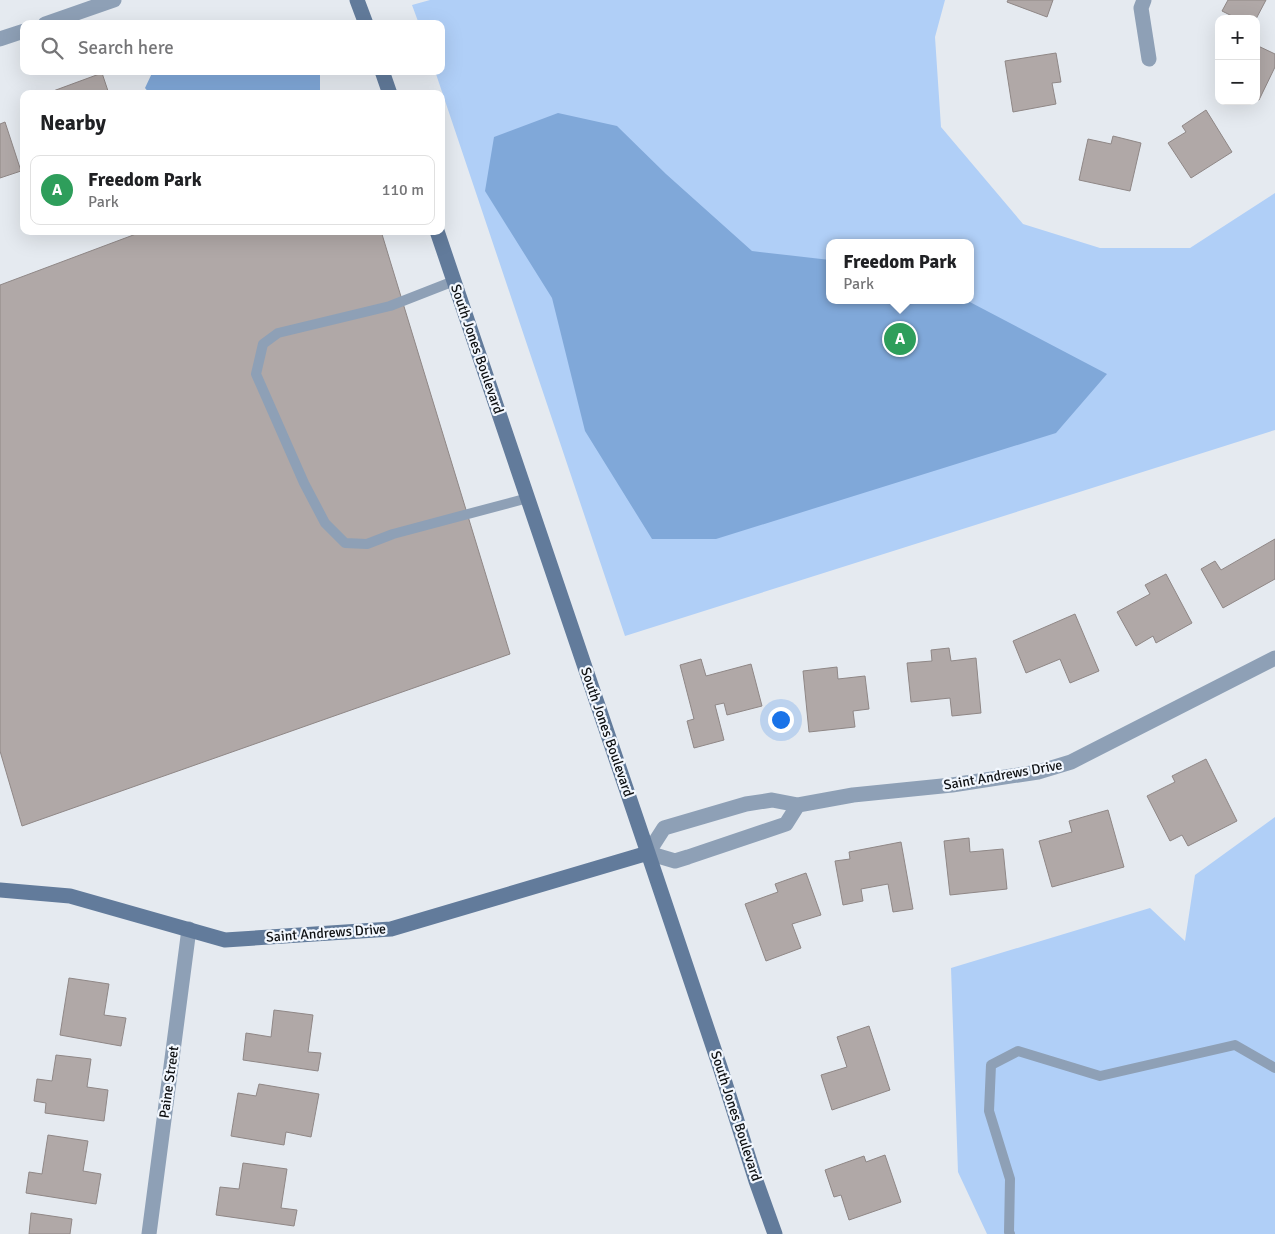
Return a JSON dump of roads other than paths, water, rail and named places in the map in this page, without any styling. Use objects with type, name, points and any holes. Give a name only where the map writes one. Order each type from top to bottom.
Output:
[{"type":"street","points":[[56,20],[114,0]]},
{"type":"street","points":[[357,0],[364,20]]},
{"type":"street","points":[[1144,0],[1141,8],[1149,59]]},
{"type":"street","points":[[0,38],[20,32]]},
{"type":"street","points":[[383,75],[389,90]]},
{"type":"street","name":"South Jones Boulevard","points":[[438,235],[648,852],[775,1234]]},
{"type":"street","name":"Saint Andrews Drive","points":[[0,890],[70,896],[225,940],[391,929],[648,852],[664,828],[746,804],[772,800],[798,804],[853,795],[952,785],[1038,772],[1071,762],[1275,658]]},
{"type":"street","points":[[648,852],[675,861],[697,854],[786,824],[798,804]]},
{"type":"street","name":"Paine Street","points":[[149,1234],[189,929]]},
{"type":"lane","points":[[454,281],[390,306],[278,333],[263,344],[256,374],[304,483],[325,523],[344,543],[367,544],[393,534],[528,498]]},
{"type":"lane","points":[[1010,1234],[1010,1180],[989,1111],[991,1065],[1018,1051],[1100,1076],[1236,1046],[1275,1068]]},
{"type":"place","name":"Freedom Park","points":[[900,339]]}]
